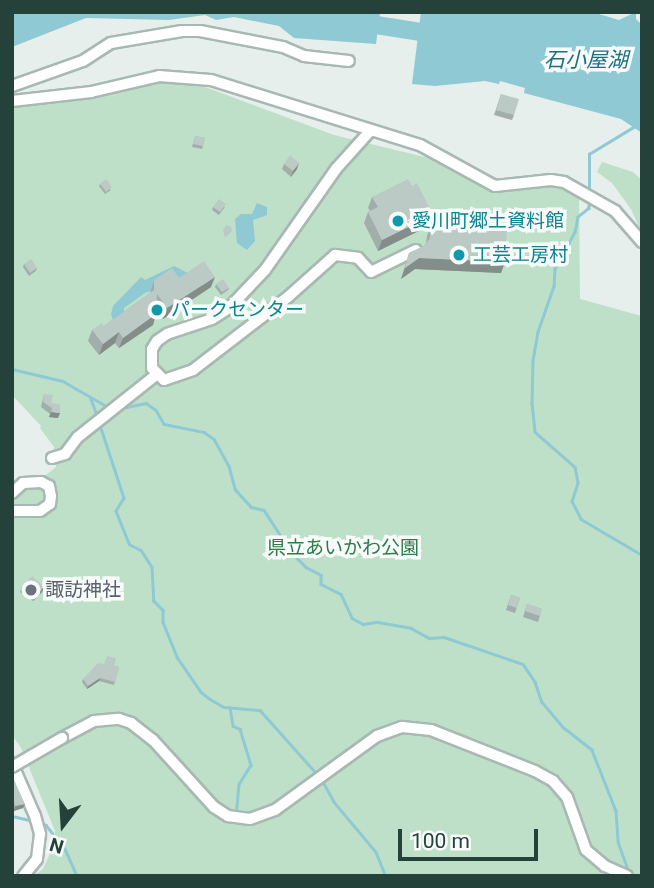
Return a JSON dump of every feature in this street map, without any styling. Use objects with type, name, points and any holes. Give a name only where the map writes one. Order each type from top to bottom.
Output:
[{"type":"street","points":[[12,86],[83,61],[111,44],[182,31],[200,31],[283,47],[304,57],[349,61]]},
{"type":"street","points":[[12,101],[91,92],[146,78],[185,76],[211,80],[435,151],[477,179],[495,186],[551,180],[565,182],[615,211],[642,242]]},
{"type":"street","points":[[151,379],[151,358],[157,341],[167,334],[212,319],[229,308],[265,270],[336,169],[372,130]]},
{"type":"street","points":[[52,458],[65,454],[83,432],[151,379],[172,379],[193,370],[289,296],[335,255],[358,258],[371,272],[416,250]]},
{"type":"street","points":[[12,493],[23,483],[41,482],[48,486],[50,504],[40,511],[12,511]]},
{"type":"street","points":[[23,876],[37,859],[41,845],[36,816],[12,765],[94,721],[119,719],[142,729],[206,799],[228,816],[256,819],[390,730],[416,727],[535,771],[563,791],[580,840],[592,856],[627,876]]},
{"type":"green space","name":"県立あいかわ公園","points":[[136,82],[184,82],[208,88],[334,135],[441,161],[488,188],[558,184],[579,195],[580,299],[642,316],[642,876],[33,876],[43,869],[52,849],[55,831],[21,748],[12,735],[12,502],[56,467],[54,447],[41,426],[12,395],[12,106],[51,102]]},
{"type":"green space","points":[[602,162],[633,172],[642,180],[642,233],[631,209],[612,183],[597,172]]},
{"type":"water","points":[[16,12],[380,13],[376,44],[294,38],[279,26],[234,17],[216,20],[205,15],[169,20],[86,18],[12,47],[12,16]]},
{"type":"water","name":"石小屋湖","points":[[421,12],[592,12],[619,20],[636,12],[636,19],[642,25],[642,133],[621,119],[524,93],[525,88],[500,81],[499,84],[485,81],[435,86],[412,84]]},
{"type":"water","points":[[257,203],[267,207],[267,215],[253,220],[255,241],[247,250],[237,243],[235,219],[241,214],[252,214]]},
{"type":"water","points":[[174,266],[194,276],[145,293],[124,308],[124,317],[114,323],[111,314],[113,306],[141,277],[145,280]]},
{"type":"building","points":[[501,94],[519,99],[514,115],[496,110]]},
{"type":"building","points":[[195,136],[205,138],[203,146],[193,144]]},
{"type":"building","points":[[290,155],[299,163],[293,171],[284,164]]},
{"type":"building","points":[[106,179],[112,187],[106,192],[100,184]]},
{"type":"building","name":"愛川町郷土資料館","points":[[408,179],[412,186],[417,183],[433,215],[382,240],[368,212],[378,207],[372,197]]},
{"type":"building","points":[[219,199],[226,204],[220,212],[213,207]]},
{"type":"building","points":[[227,225],[232,231],[225,238],[223,229]]},
{"type":"building","name":"工芸工房村","points":[[431,225],[507,229],[505,262],[419,258],[405,268],[409,253],[424,246],[430,238]]},
{"type":"building","points":[[31,259],[37,268],[30,273],[24,264]]},
{"type":"building","points":[[204,261],[215,277],[167,308],[157,294],[156,314],[123,338],[119,332],[103,344],[92,330],[102,323],[104,326],[154,290],[154,280],[172,268],[179,278]]},
{"type":"building","points":[[223,279],[229,288],[222,292],[216,284]]},
{"type":"building","points":[[44,394],[53,395],[51,403],[60,404],[60,413],[51,412],[52,408],[43,402]]},
{"type":"building","points":[[32,576],[44,587],[36,595],[22,587]]},
{"type":"building","points":[[511,595],[520,598],[517,608],[508,605]]},
{"type":"building","points":[[527,604],[542,609],[540,616],[525,611]]},
{"type":"building","points":[[107,656],[116,658],[114,666],[119,667],[115,682],[100,678],[88,686],[83,679],[98,663],[104,664]]},
{"type":"building","points":[[13,778],[25,804],[15,806]]},
{"type":"waterway","points":[[357,22],[440,35]]},
{"type":"waterway","points":[[589,191],[589,154],[635,126]]},
{"type":"waterway","points":[[589,202],[589,208],[578,217],[575,232],[555,269],[554,286],[538,332],[533,360],[532,403],[535,432],[575,467],[578,483],[572,501],[581,519],[642,555]]},
{"type":"waterway","points":[[12,369],[63,381],[108,407]]},
{"type":"waterway","points":[[91,399],[98,418]]},
{"type":"waterway","points":[[122,408],[146,403],[156,410],[164,424],[204,432],[214,439],[229,466],[235,489],[251,507],[264,510],[292,553],[306,567],[321,575],[321,584],[341,594],[352,618],[363,624],[378,622],[411,628],[429,638],[444,637],[523,664],[535,682],[542,702],[563,727],[592,750],[616,811],[618,842],[629,873]]},
{"type":"waterway","points":[[100,425],[124,498],[116,511],[129,544],[141,550],[152,567],[154,601],[163,610],[163,622],[177,657],[201,692],[210,699],[224,707],[260,710],[318,775]]},
{"type":"waterway","points":[[230,707],[233,726],[240,729],[251,765],[239,784],[237,808]]},
{"type":"waterway","points":[[322,780],[334,802],[376,852],[384,872]]},
{"type":"waterway","points":[[12,816],[33,821]]},
{"type":"waterway","points":[[40,823],[46,825],[65,849],[77,876]]},
{"type":"place","name":"愛川町郷土資料館","points":[[398,221]]},
{"type":"place","name":"工芸工房村","points":[[459,255]]},
{"type":"place","name":"パークセンター","points":[[157,310]]},
{"type":"place","name":"諏訪神社","points":[[31,590]]}]
